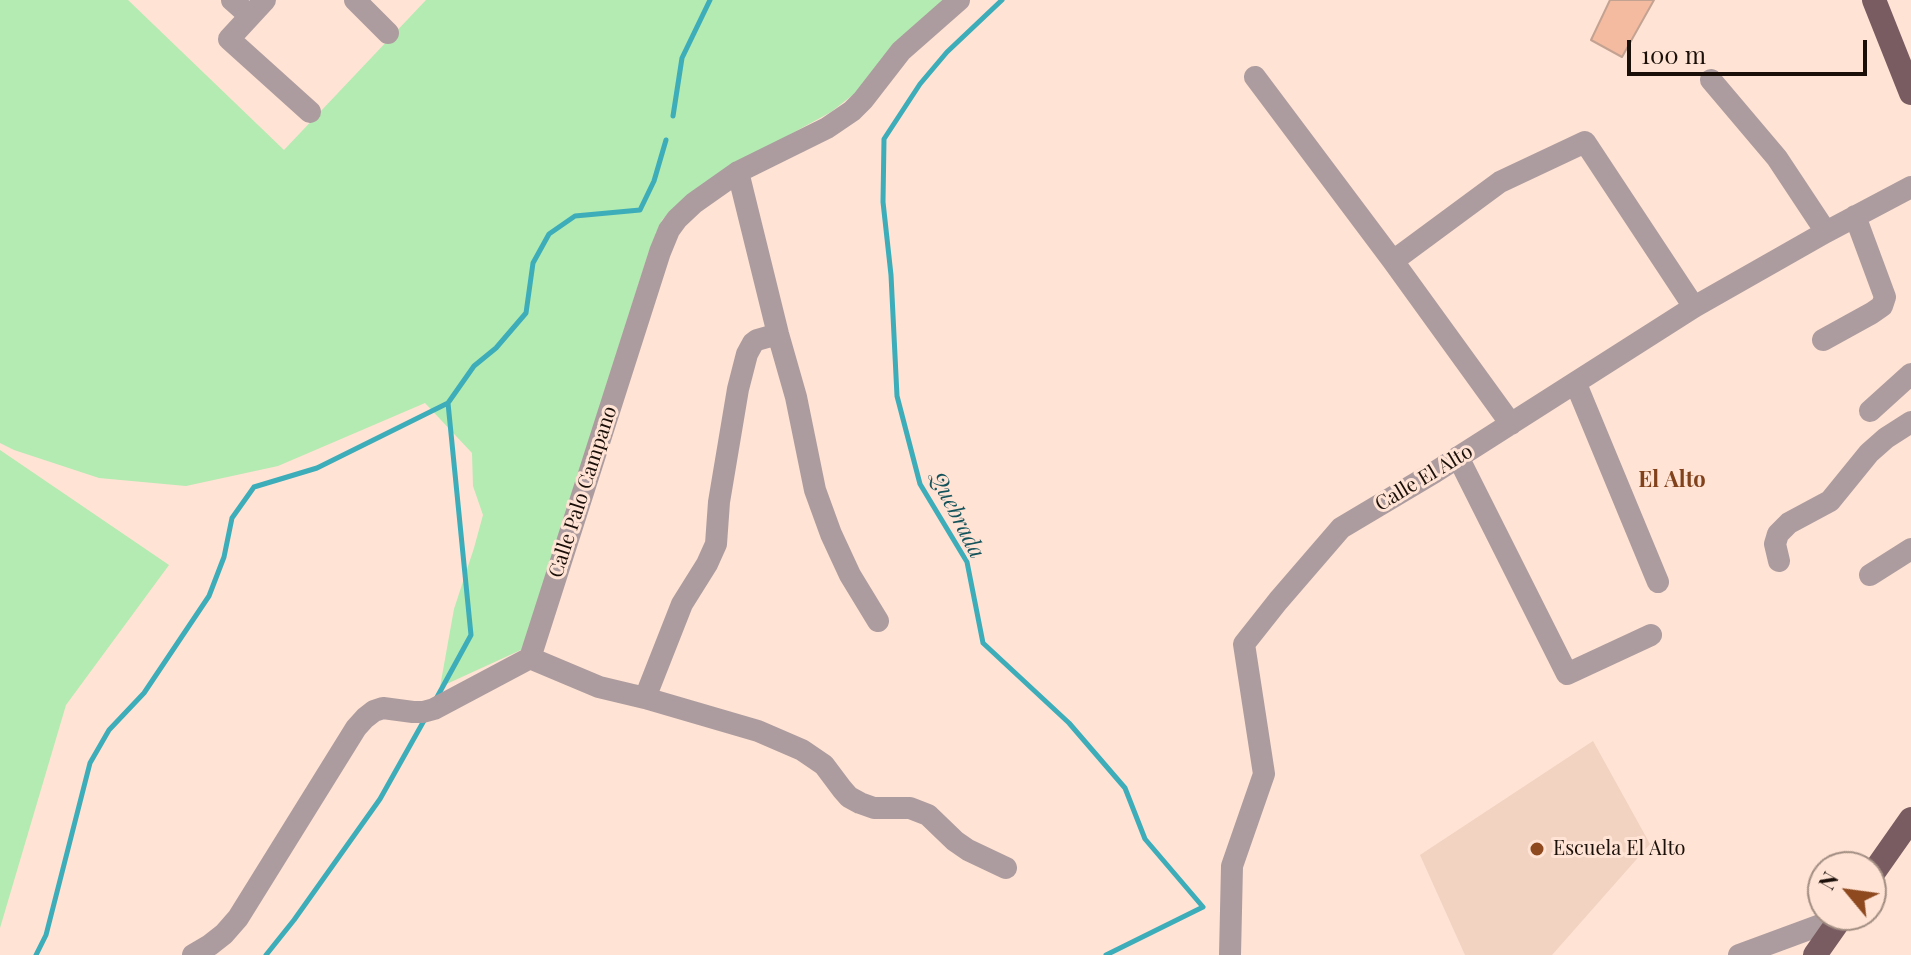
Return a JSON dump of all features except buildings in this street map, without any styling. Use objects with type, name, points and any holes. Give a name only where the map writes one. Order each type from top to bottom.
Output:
[{"type":"main road","points":[[1874,0],[1911,93]]},
{"type":"main road","points":[[1887,853],[1911,819]]},
{"type":"main road","points":[[1815,955],[1832,931]]},
{"type":"street","points":[[232,0],[257,8],[229,39],[310,112]]},
{"type":"street","points":[[355,0],[388,33]]},
{"type":"street","name":"Calle Palo Campano","points":[[530,658],[664,240],[677,219],[738,172],[827,128],[852,111],[901,51],[959,0]]},
{"type":"street","points":[[1255,77],[1511,424]]},
{"type":"street","points":[[1711,80],[1777,158],[1826,232]]},
{"type":"street","points":[[1393,261],[1500,182],[1585,142],[1694,307]]},
{"type":"street","points":[[738,172],[796,397],[815,490],[850,575],[878,621]]},
{"type":"street","name":"Calle El Alto","points":[[1230,955],[1232,866],[1264,774],[1244,644],[1341,528],[1576,384],[1694,307],[1911,187]]},
{"type":"street","points":[[1823,340],[1872,313],[1882,306],[1885,297],[1855,216]]},
{"type":"street","points":[[645,698],[682,604],[716,544],[719,502],[747,354],[757,340],[778,334]]},
{"type":"street","points":[[1870,411],[1911,374]]},
{"type":"street","points":[[1576,384],[1658,582]]},
{"type":"street","points":[[1779,561],[1775,544],[1778,534],[1789,523],[1830,501],[1869,453],[1911,422]]},
{"type":"street","points":[[1458,457],[1567,674],[1651,635]]},
{"type":"street","points":[[1870,575],[1911,549]]},
{"type":"street","points":[[193,955],[224,934],[238,918],[365,718],[383,708],[413,712],[434,709],[530,658],[599,687],[758,731],[802,750],[824,765],[849,797],[884,809],[910,808],[928,815],[968,850],[1006,868]]},
{"type":"street","points":[[1739,955],[1807,930]]},
{"type":"shaded area","name":"Escuela El Alto","points":[[1593,741],[1650,844],[1552,955],[1465,955],[1420,855]]},
{"type":"green space","points":[[0,0],[128,0],[284,150],[426,0],[949,0],[854,94],[831,112],[690,193],[662,220],[648,254],[523,649],[440,687],[454,609],[483,515],[473,486],[472,453],[425,403],[278,466],[186,486],[99,478],[0,443]]},
{"type":"green space","points":[[0,450],[169,565],[66,705],[0,928]]},
{"type":"waterway","points":[[673,116],[682,58],[710,0]]},
{"type":"waterway","name":"Quebrada","points":[[1002,0],[947,52],[920,84],[884,139],[883,202],[891,275],[897,396],[920,484],[967,562],[983,643],[1069,723],[1125,788],[1145,839],[1203,907],[1106,955]]},
{"type":"waterway","points":[[36,955],[46,935],[90,763],[109,730],[144,693],[209,596],[224,557],[232,518],[254,487],[317,468],[448,403],[474,366],[496,348],[526,313],[533,263],[549,234],[575,216],[640,210],[654,181],[666,140]]},
{"type":"waterway","points":[[436,699],[471,635],[448,403]]},
{"type":"waterway","points":[[266,955],[380,799],[426,717]]},
{"type":"place","name":"Escuela El Alto","points":[[1537,849]]},
{"type":"district","name":"El Alto","points":[[1672,480]]}]
